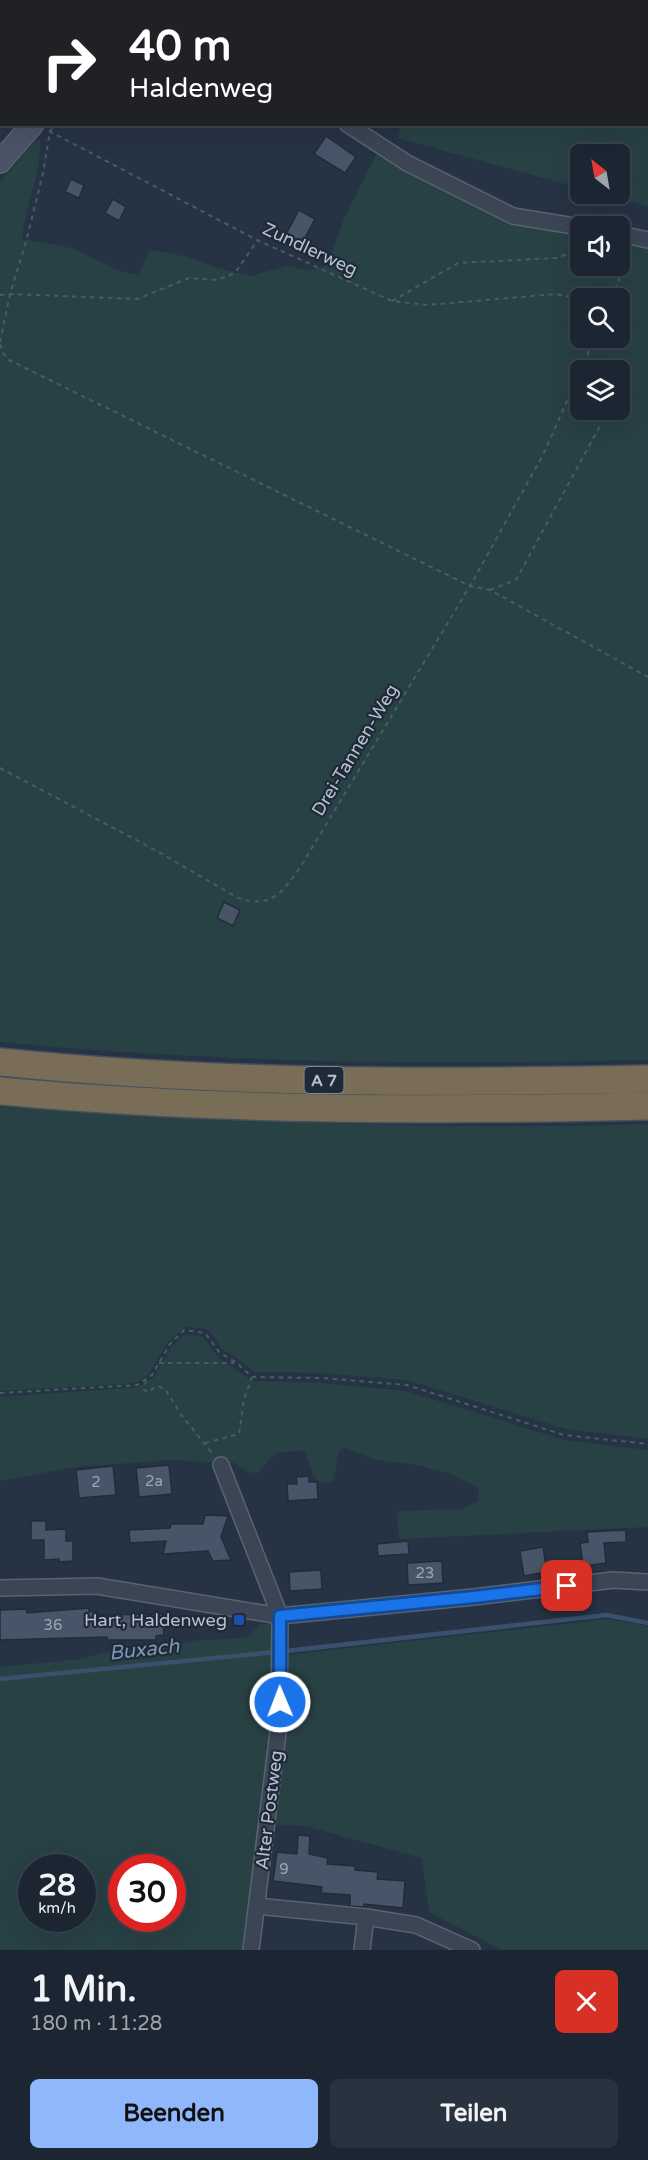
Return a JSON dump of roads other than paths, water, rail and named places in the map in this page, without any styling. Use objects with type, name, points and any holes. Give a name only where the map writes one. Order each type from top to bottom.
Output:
[{"type":"highway","name":"A 7","points":[[0,1062],[267,1078],[504,1081],[648,1079]]},
{"type":"highway","name":"A 7","points":[[0,1090],[184,1102],[378,1109],[648,1106]]},
{"type":"main road","points":[[0,162],[41,128]]},
{"type":"street","points":[[350,126],[407,163],[513,216],[570,225]]},
{"type":"street","name":"Alter Postweg","points":[[221,1466],[280,1616],[279,1724],[251,1950]]},
{"type":"street","points":[[0,1588],[97,1586],[280,1616],[474,1597],[613,1580],[648,1582]]},
{"type":"street","points":[[257,1906],[366,1917],[416,1925],[472,1950]]},
{"type":"street","points":[[362,1950],[366,1917]]},
{"type":"waterway","name":"Buxach","points":[[0,1679],[286,1651],[607,1615],[648,1623]]},
{"type":"place","name":"Hart, Haldenweg","points":[[239,1620]]}]
